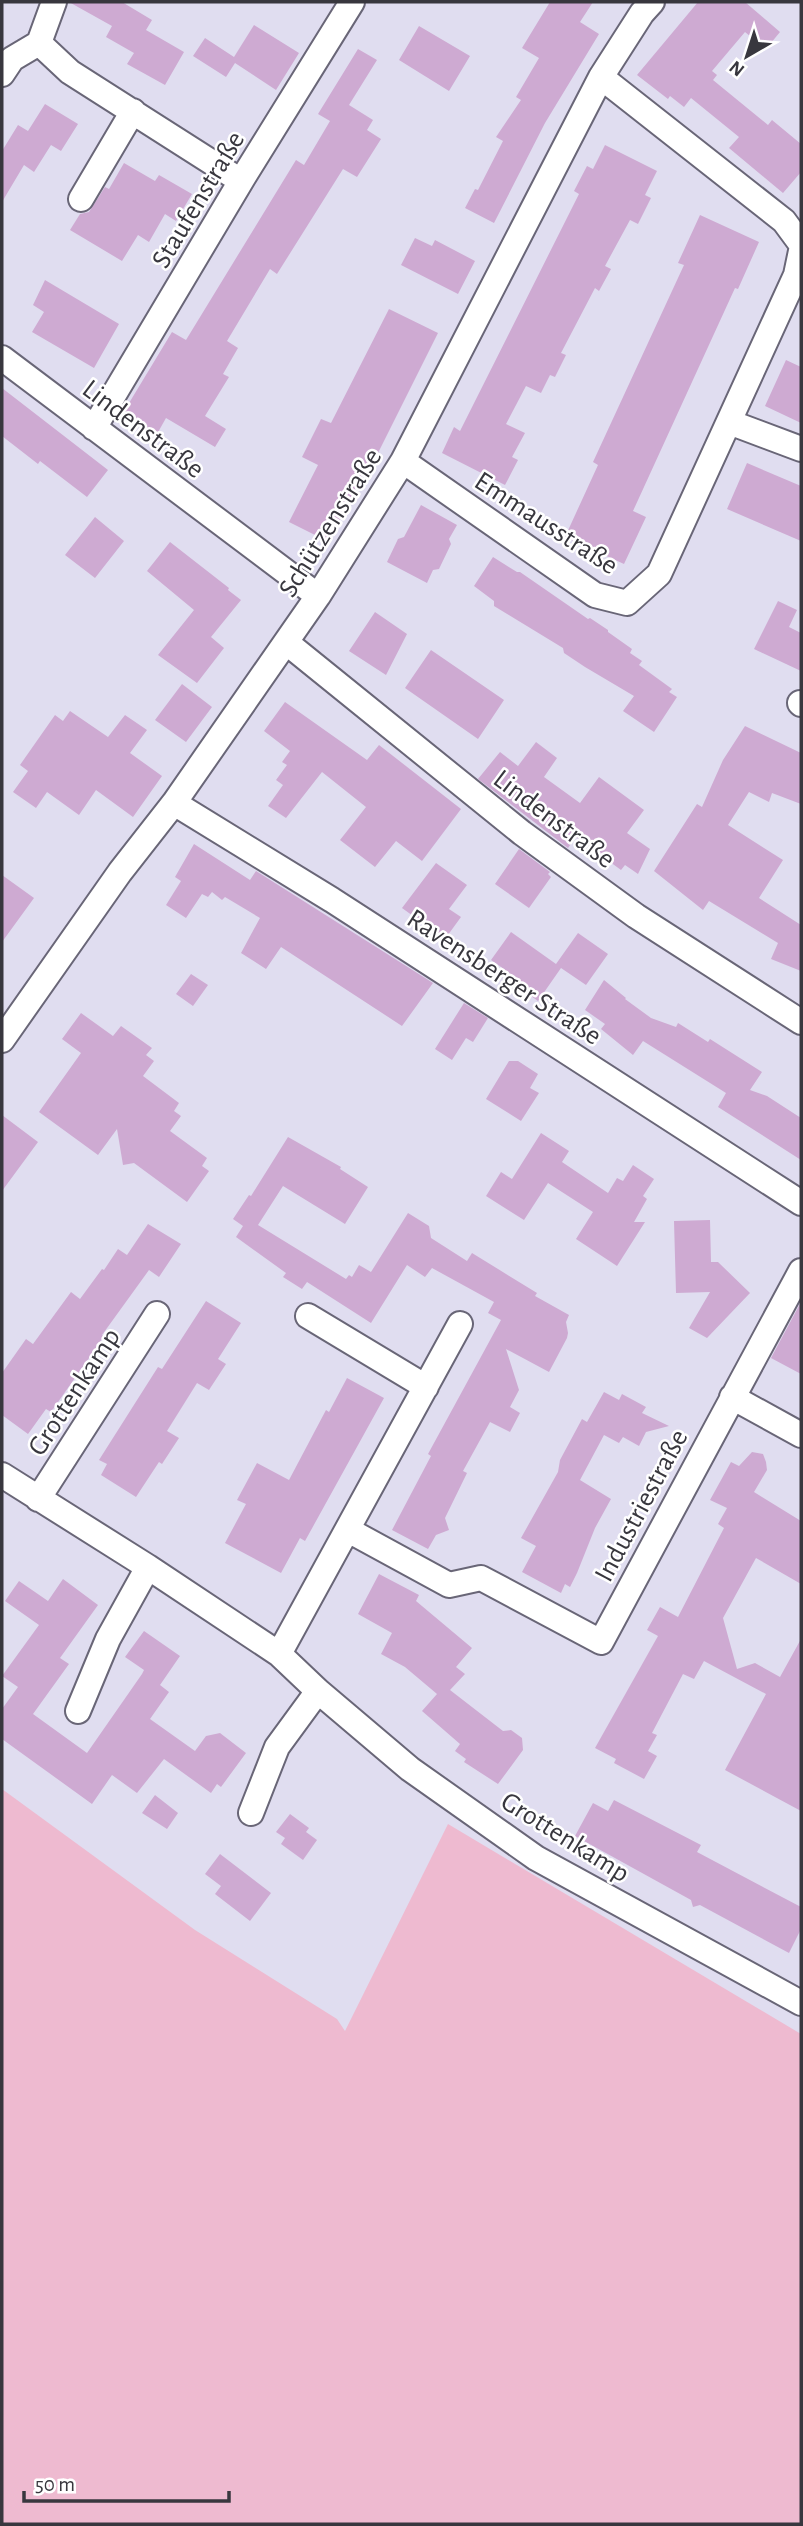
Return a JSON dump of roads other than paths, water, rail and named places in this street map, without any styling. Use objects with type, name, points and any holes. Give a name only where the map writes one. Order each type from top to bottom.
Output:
[{"type":"street","points":[[2,74],[12,59],[39,43],[54,2]]},
{"type":"street","name":"Staufenstraße","points":[[94,428],[241,181],[352,2]]},
{"type":"street","name":"Schützenstraße","points":[[2,1040],[120,872],[174,803],[287,643],[403,461],[601,77],[652,2]]},
{"type":"street","points":[[39,43],[70,72],[241,181]]},
{"type":"street","points":[[601,77],[784,221],[801,244]]},
{"type":"street","points":[[81,200],[133,111]]},
{"type":"street","name":"Emmausstraße","points":[[403,461],[595,595],[627,603],[659,573],[796,275],[801,251]]},
{"type":"street","name":"Lindenstraße","points":[[2,358],[318,596]]},
{"type":"street","points":[[730,422],[801,449]]},
{"type":"street","name":"Lindenstraße","points":[[287,643],[522,833],[636,916],[801,1022]]},
{"type":"street","name":"Ravensberger Straße","points":[[174,803],[332,900],[801,1203]]},
{"type":"street","name":"Industriestraße","points":[[348,1530],[449,1585],[481,1578],[601,1642],[801,1271]]},
{"type":"street","name":"Grottenkamp","points":[[38,1499],[157,1314]]},
{"type":"street","points":[[308,1316],[426,1387]]},
{"type":"street","points":[[279,1654],[460,1324]]},
{"type":"street","points":[[732,1397],[801,1435]]},
{"type":"street","name":"Grottenkamp","points":[[2,1475],[279,1654],[410,1769],[536,1858],[801,2003]]},
{"type":"street","points":[[78,1711],[108,1639],[148,1567]]},
{"type":"street","points":[[251,1812],[277,1747],[318,1691]]}]
